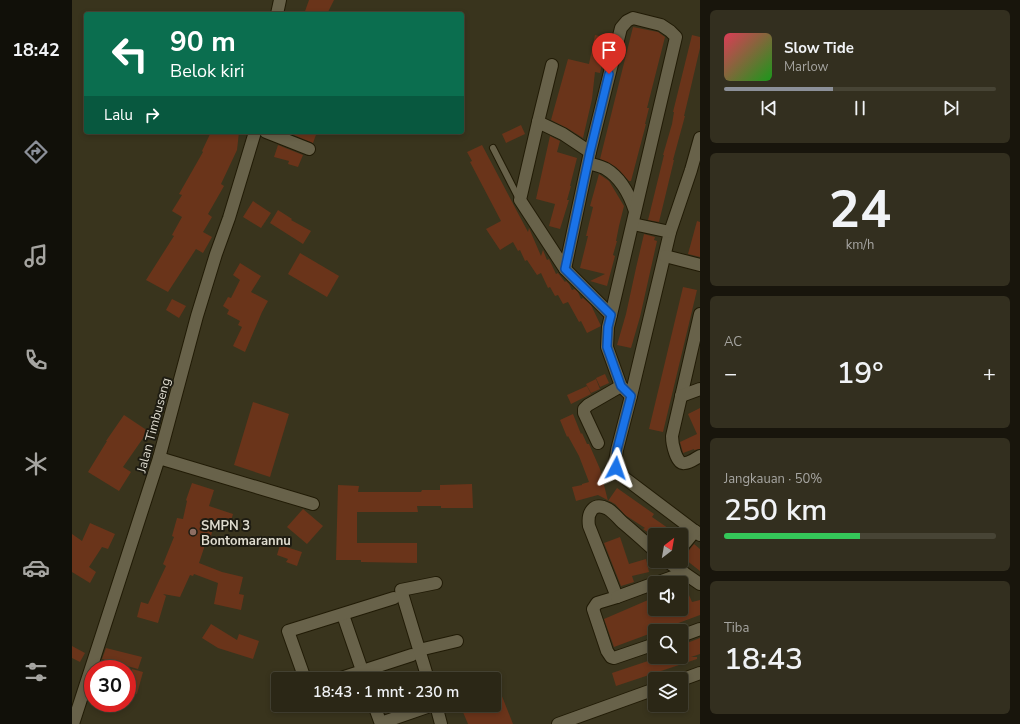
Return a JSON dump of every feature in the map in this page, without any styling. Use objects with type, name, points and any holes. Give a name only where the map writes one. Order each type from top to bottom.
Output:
[{"type":"street","points":[[277,12],[280,0]]},
{"type":"street","points":[[565,269],[589,157],[621,28],[627,21],[633,18],[661,25],[676,37],[608,327],[607,347],[621,386],[631,396]]},
{"type":"street","points":[[552,65],[520,200],[565,269],[611,315]]},
{"type":"street","points":[[538,122],[563,134],[589,157],[613,174],[630,198],[635,211]]},
{"type":"street","name":"Jalan Timbuseng","points":[[73,724],[159,458],[197,316],[254,134]]},
{"type":"street","points":[[271,134],[309,149]]},
{"type":"street","points":[[688,542],[698,533],[646,496],[618,473],[616,468],[617,450],[670,232],[700,138]]},
{"type":"street","points":[[633,224],[670,232]]},
{"type":"street","points":[[665,256],[700,264]]},
{"type":"street","points":[[700,318],[672,436],[673,446],[679,460],[683,464],[700,456]]},
{"type":"street","points":[[598,443],[584,413],[584,409],[588,405],[621,386]]},
{"type":"street","points":[[681,396],[700,388]]},
{"type":"street","points":[[159,458],[313,504]]},
{"type":"street","points":[[617,597],[589,526],[588,517],[593,509],[597,507],[608,509],[648,545]]},
{"type":"street","points":[[677,568],[700,584]]},
{"type":"street","points":[[675,576],[684,573]]},
{"type":"street","points":[[425,672],[416,652],[401,590],[436,583]]},
{"type":"street","points":[[648,586],[598,602],[593,609],[609,654],[614,658],[648,646]]},
{"type":"street","points":[[302,672],[288,631],[394,598]]},
{"type":"street","points":[[342,615],[363,672]]},
{"type":"street","points":[[688,633],[700,629]]},
{"type":"street","points":[[371,672],[416,652],[457,641]]},
{"type":"street","points":[[688,677],[700,673]]},
{"type":"street","points":[[558,724],[648,692]]},
{"type":"street","points":[[377,712],[381,724],[416,712]]},
{"type":"street","points":[[436,712],[441,724]]},
{"type":"lane","points":[[494,148],[520,200]]},
{"type":"building","points":[[309,0],[334,0],[328,12],[305,12]]},
{"type":"building","points":[[633,27],[658,32],[665,37],[647,108],[649,108],[646,124],[631,181],[629,181],[616,167],[600,159]]},
{"type":"building","points":[[595,35],[608,38],[600,73],[595,72],[592,99],[583,138],[551,120],[568,59],[589,64]]},
{"type":"building","points":[[692,35],[700,37],[700,48],[685,116],[659,222],[648,220],[663,155],[672,124],[673,112]]},
{"type":"building","points":[[521,125],[525,134],[506,143],[502,134]]},
{"type":"building","points":[[210,134],[239,134],[237,150],[221,184],[224,186],[208,214],[212,217],[203,232],[212,237],[203,253],[196,249],[168,292],[146,280],[174,236],[172,235],[182,217],[172,211],[182,195],[179,194],[203,152],[202,151]]},
{"type":"building","points":[[291,134],[316,134],[313,143]]},
{"type":"building","points":[[550,136],[560,141],[557,152],[577,158],[567,200],[569,200],[560,229],[549,226],[555,204],[536,199]]},
{"type":"building","points":[[278,145],[303,155],[298,167],[288,164],[289,161],[274,157]]},
{"type":"building","points":[[482,145],[528,232],[529,228],[541,256],[543,250],[547,260],[549,259],[556,274],[558,273],[565,282],[566,281],[569,284],[572,290],[575,289],[578,292],[581,299],[583,298],[591,305],[601,326],[587,333],[568,302],[563,304],[558,295],[555,296],[550,287],[548,288],[541,273],[537,275],[527,260],[525,261],[520,250],[518,251],[513,242],[500,250],[486,229],[501,221],[470,162],[472,161],[467,152]]},
{"type":"building","points":[[599,174],[609,181],[624,206],[613,255],[615,256],[607,286],[590,281],[605,274],[580,268],[593,207],[590,206]]},
{"type":"building","points":[[253,201],[271,213],[261,228],[243,217]]},
{"type":"building","points":[[278,210],[292,219],[291,220],[311,231],[303,244],[270,223]]},
{"type":"building","points":[[697,221],[700,222],[700,257],[688,254]]},
{"type":"building","points":[[644,234],[655,237],[654,240],[657,241],[640,317],[631,348],[617,345],[626,314]]},
{"type":"building","points":[[300,253],[339,276],[327,297],[288,274]]},
{"type":"building","points":[[240,263],[261,276],[251,292],[268,301],[245,352],[233,346],[242,327],[238,325],[240,321],[227,314],[229,310],[223,306],[228,297],[231,298],[240,280],[233,275]]},
{"type":"building","points":[[683,287],[697,290],[663,432],[649,429]]},
{"type":"building","points":[[172,299],[186,306],[179,318],[166,310]]},
{"type":"building","points":[[605,374],[609,383],[600,387],[596,378]]},
{"type":"building","points":[[596,379],[600,389],[591,393],[586,384]]},
{"type":"building","points":[[587,386],[591,394],[571,404],[567,395]]},
{"type":"building","points":[[253,402],[289,414],[270,477],[234,465]]},
{"type":"building","points":[[700,408],[700,449],[694,449],[683,453],[680,442],[697,434],[688,414]]},
{"type":"building","points":[[573,414],[581,434],[582,433],[587,444],[589,444],[600,469],[608,500],[598,495],[576,501],[572,487],[589,482],[579,456],[568,436],[567,437],[560,420]]},
{"type":"building","points":[[124,415],[148,431],[123,467],[131,472],[119,491],[88,472],[106,441]]},
{"type":"building","points":[[192,483],[214,490],[209,506],[233,514],[230,525],[216,519],[208,546],[205,545],[199,563],[222,572],[243,577],[239,594],[244,595],[241,610],[214,604],[218,583],[194,574],[193,576],[190,575],[180,597],[163,594],[166,596],[158,623],[137,617],[141,602],[148,604],[166,566],[163,564],[174,537],[172,536],[177,518],[183,519],[186,500]]},
{"type":"building","points":[[472,484],[473,508],[417,506],[418,512],[357,512],[357,543],[417,543],[417,563],[336,560],[338,485],[359,486],[358,492],[421,492],[422,490],[440,490],[440,485]]},
{"type":"building","points":[[617,488],[654,514],[652,517],[668,528],[648,528],[648,532],[643,529],[645,528],[625,515],[615,504],[608,500]]},
{"type":"building","points":[[303,509],[323,526],[307,544],[287,527]]},
{"type":"building","points":[[90,523],[115,534],[108,549],[102,547],[89,567],[96,572],[90,583],[72,572],[72,534],[82,541]]},
{"type":"building","points":[[620,537],[629,564],[646,559],[649,572],[632,576],[634,582],[621,586],[604,543]]},
{"type":"building","points":[[694,544],[700,549],[700,571],[688,562],[688,552]]},
{"type":"building","points":[[280,545],[302,552],[297,566],[286,562],[288,559],[277,555]]},
{"type":"building","points":[[688,593],[692,602],[700,600],[700,615],[676,624],[648,624],[648,634],[614,647],[604,619],[648,600],[648,616],[688,616]]},
{"type":"building","points":[[211,624],[237,640],[239,634],[259,641],[253,659],[218,648],[202,638]]},
{"type":"building","points":[[700,638],[700,654],[691,657],[697,657],[697,659],[688,662],[689,647],[688,643]]},
{"type":"building","points":[[72,646],[85,653],[80,662],[72,658]]},
{"type":"building","points":[[106,648],[142,657],[138,669],[136,668],[136,660],[102,659]]},
{"type":"building","points":[[648,661],[648,664],[682,664],[658,672],[648,672],[648,675],[616,686],[612,673]]},
{"type":"building","points":[[136,670],[143,672],[136,694]]},
{"type":"building","points":[[501,694],[513,724],[468,724],[463,712],[501,712]]},
{"type":"place","name":"SMPN 3 Bontomarannu","points":[[193,532]]},
{"type":"route","points":[[609,74],[590,152],[565,269],[611,315],[608,327],[607,347],[621,386],[631,396],[617,450],[615,462],[616,468]]}]
